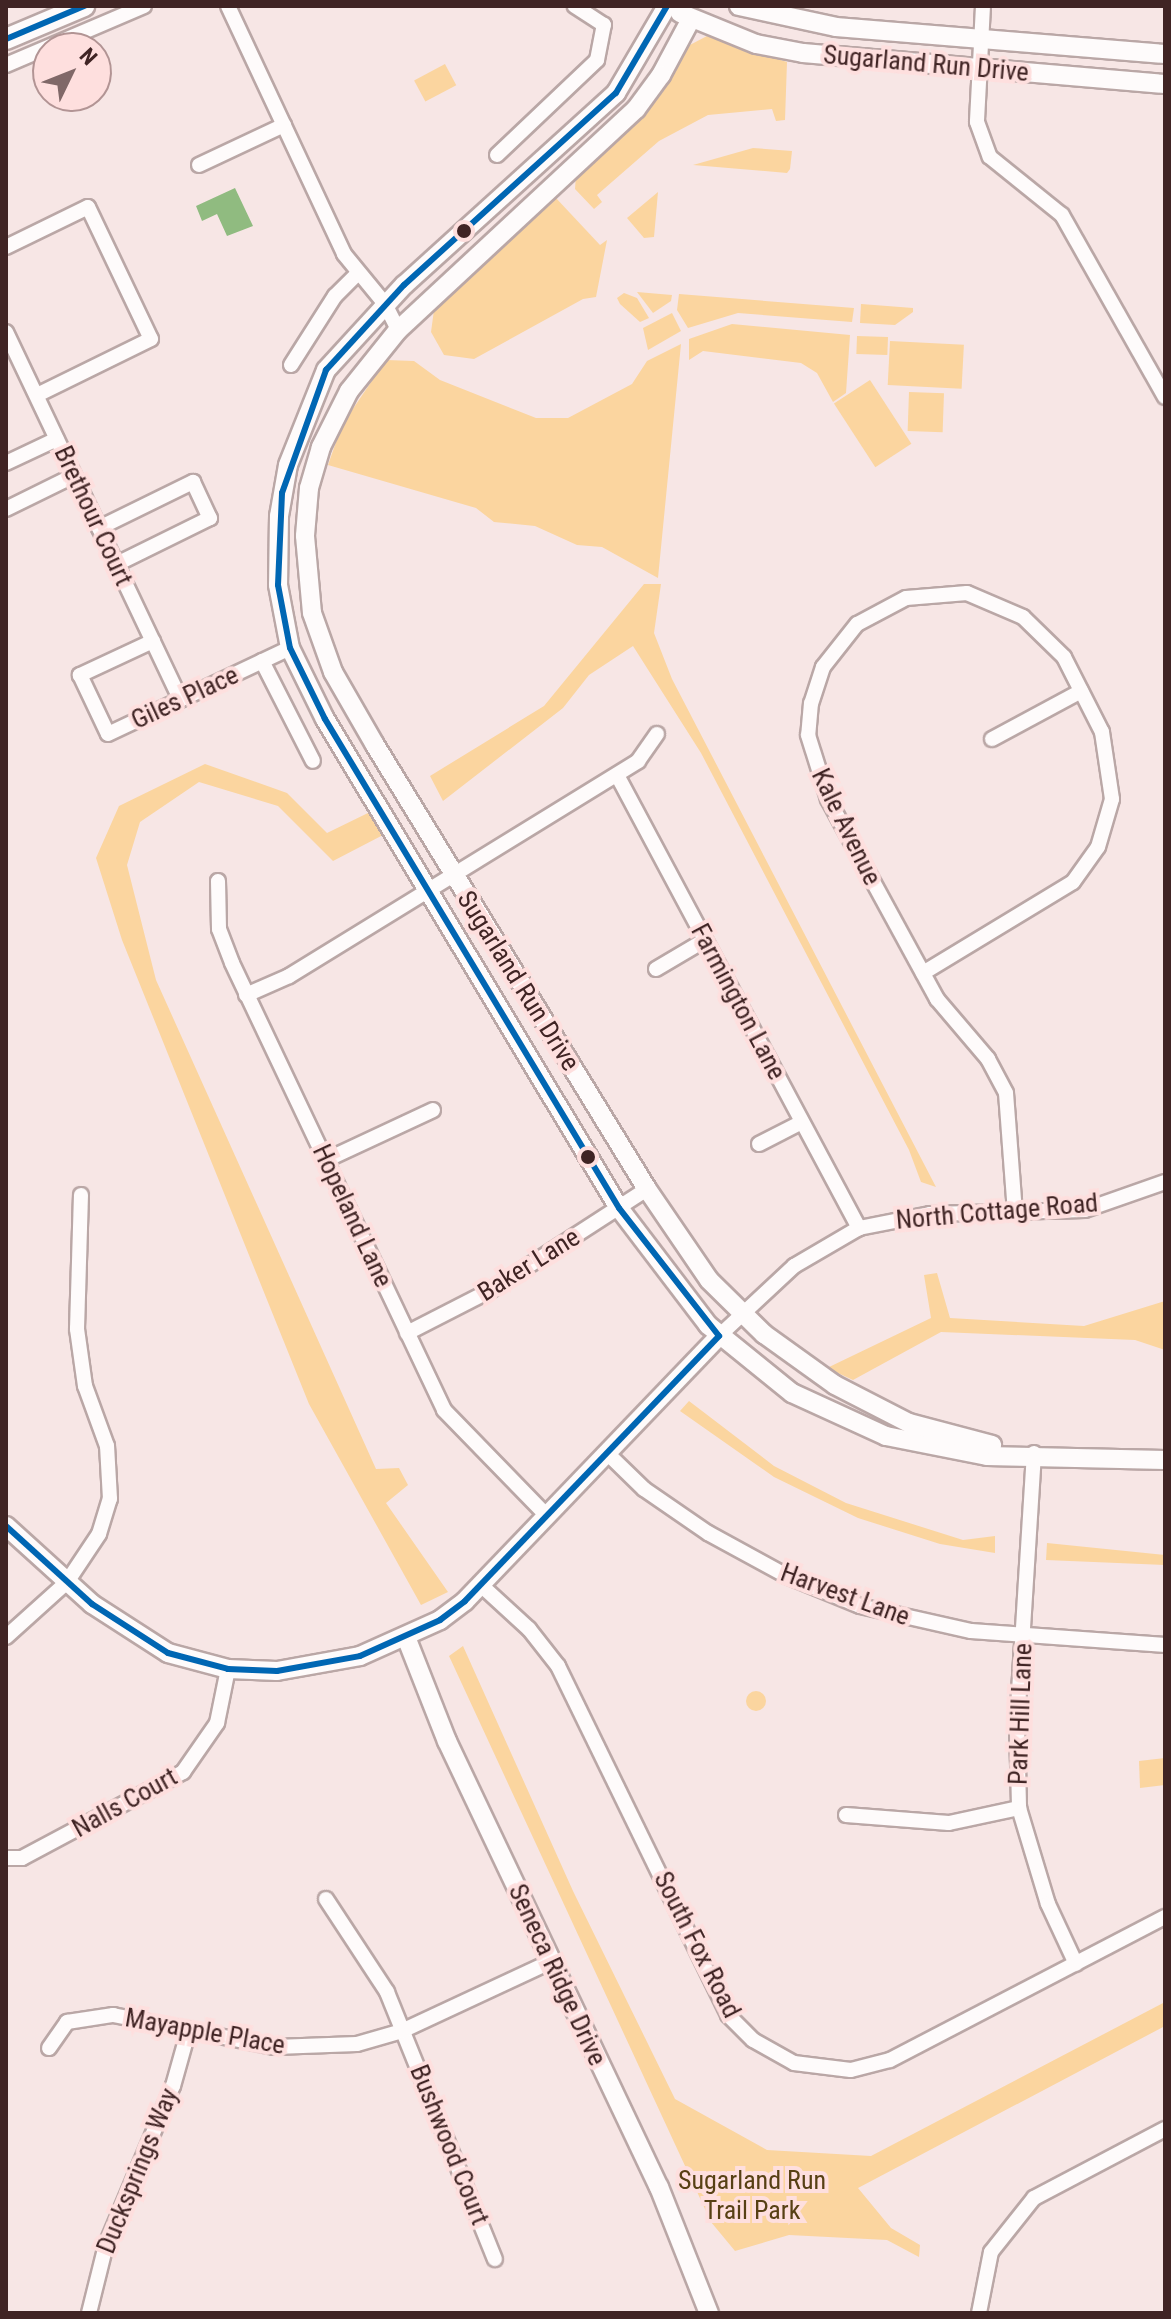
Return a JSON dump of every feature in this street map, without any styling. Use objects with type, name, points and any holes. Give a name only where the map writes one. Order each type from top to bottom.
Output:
[{"type":"main road","points":[[6,39],[84,6]]},
{"type":"street","points":[[6,65],[144,6]]},
{"type":"street","points":[[228,6],[357,274],[385,304],[398,330]]},
{"type":"street","points":[[497,155],[597,60],[604,25],[575,6]]},
{"type":"street","name":"Sugarland Run Drive","points":[[1165,84],[783,50],[691,12],[667,6],[616,93],[385,304],[326,370],[288,465],[277,539],[278,585],[290,648],[325,719],[619,1208],[680,1292],[719,1336],[792,1393],[862,1427],[952,1452],[1165,1460]]},
{"type":"street","name":"Sugarland Run Drive","points":[[739,6],[836,27],[1165,54]]},
{"type":"street","points":[[983,6],[977,122],[990,157],[1062,215],[1165,397]]},
{"type":"street","name":"Sugarland Run Drive","points":[[691,12],[661,75],[636,109],[398,330],[349,391],[321,447],[306,512],[306,564],[312,613],[333,672],[452,874],[693,1261],[742,1314],[813,1371],[909,1423],[1034,1453]]},
{"type":"street","points":[[199,165],[284,125]]},
{"type":"street","points":[[6,247],[88,207],[151,339],[37,395]]},
{"type":"street","points":[[291,365],[335,296],[357,274]]},
{"type":"street","name":"Brethour Court","points":[[6,332],[181,700]]},
{"type":"street","points":[[6,463],[57,439]]},
{"type":"street","points":[[6,509],[73,476]]},
{"type":"street","points":[[99,528],[193,482],[210,518],[117,564]]},
{"type":"street","name":"Kale Avenue","points":[[923,973],[1056,896],[1080,875],[1098,847],[1110,814],[1111,766],[1102,732],[1064,657],[1040,628],[1005,606],[967,593],[926,594],[875,612],[849,632],[823,667],[809,719],[818,776],[923,973],[948,1016],[988,1059],[1006,1093],[1015,1212]]},
{"type":"street","name":"Giles Place","points":[[153,641],[80,675],[108,734],[290,648]]},
{"type":"street","name":"Giles Place","points":[[262,661],[313,761]]},
{"type":"street","points":[[992,739],[1081,691]]},
{"type":"street","points":[[246,995],[289,976],[617,775],[638,761],[657,734]]},
{"type":"street","name":"Farmington Lane","points":[[617,775],[859,1228]]},
{"type":"street","name":"Hopeland Lane","points":[[218,881],[219,929],[246,995],[407,1333],[456,1428],[548,1517]]},
{"type":"street","points":[[656,969],[705,940]]},
{"type":"street","points":[[326,1160],[433,1110]]},
{"type":"street","points":[[759,1144],[802,1122]]},
{"type":"street","name":"North Cottage Road","points":[[719,1336],[794,1266],[859,1228],[930,1214],[1085,1210],[1165,1182]]},
{"type":"street","name":"Baker Lane","points":[[407,1333],[491,1290],[647,1189]]},
{"type":"street","points":[[6,1637],[67,1582],[99,1534],[111,1483],[107,1446],[85,1386],[77,1329],[81,1195]]},
{"type":"street","points":[[6,1526],[67,1582],[142,1640],[228,1669],[321,1666],[406,1637],[440,1620],[482,1586],[719,1336]]},
{"type":"street","name":"Park Hill Lane","points":[[1034,1453],[1023,1636],[1019,1808],[1048,1904],[1076,1964]]},
{"type":"street","name":"Harvest Lane","points":[[608,1454],[687,1520],[825,1593],[913,1621],[1023,1636],[1165,1645]]},
{"type":"street","name":"South Fox Road","points":[[482,1586],[529,1629],[558,1666],[719,1999],[734,2023],[763,2048],[811,2068],[876,2065],[1165,1917]]},
{"type":"street","name":"Seneca Ridge Drive","points":[[406,1637],[447,1741],[659,2187],[709,2313]]},
{"type":"street","name":"Nalls Court","points":[[6,1858],[22,1858],[160,1789],[183,1772],[217,1723],[228,1669]]},
{"type":"street","points":[[846,1815],[949,1823],[1019,1808]]},
{"type":"street","name":"Bushwood Court","points":[[326,1899],[376,1971],[495,2259]]},
{"type":"street","name":"Mayapple Place","points":[[49,2048],[67,2022],[90,2017],[136,2017],[310,2049],[357,2044],[402,2031],[550,1962]]},
{"type":"street","name":"Ducksprings Way","points":[[89,2313],[106,2245],[173,2086],[189,2029]]},
{"type":"street","points":[[979,2313],[991,2252],[1034,2198],[1165,2129]]},
{"type":"green space","points":[[707,36],[787,62],[785,120],[776,121],[772,109],[708,115],[659,141],[597,195],[602,202],[594,209],[575,189],[576,175],[686,47]]},
{"type":"green space","points":[[445,64],[456,85],[425,102],[414,80]]},
{"type":"green space","points":[[753,148],[792,151],[790,169],[787,173],[693,165]]},
{"type":"green space","points":[[658,192],[654,237],[644,238],[627,218]]},
{"type":"green space","points":[[555,197],[600,245],[607,240],[596,297],[583,299],[474,359],[444,355],[431,332],[434,310]]},
{"type":"green space","points":[[637,292],[672,295],[671,301],[653,313]]},
{"type":"green space","points":[[624,293],[637,298],[649,318],[640,322],[620,304],[617,298]]},
{"type":"green space","points":[[679,294],[854,308],[852,322],[738,313],[688,328],[677,310]]},
{"type":"green space","points":[[861,304],[913,308],[913,312],[895,325],[860,323]]},
{"type":"green space","points":[[672,313],[681,331],[648,350],[643,328]]},
{"type":"green space","points":[[732,324],[850,335],[846,393],[833,402],[817,373],[801,363],[703,351],[689,360],[689,339]]},
{"type":"green space","points":[[857,336],[888,337],[887,355],[856,354]]},
{"type":"green space","points":[[890,341],[964,345],[962,389],[888,385]]},
{"type":"green space","points":[[681,344],[658,578],[602,547],[577,545],[535,526],[494,522],[476,508],[328,465],[342,425],[386,360],[414,361],[440,380],[536,418],[568,418],[632,384],[647,361]]},
{"type":"green space","points":[[870,380],[911,444],[875,467],[834,403]]},
{"type":"green space","points":[[909,392],[944,393],[943,432],[908,431]]},
{"type":"green space","points":[[644,584],[661,584],[654,633],[672,679],[936,1187],[921,1182],[909,1150],[701,753],[633,646],[589,675],[563,708],[443,801],[430,776],[544,706]]},
{"type":"green space","points":[[205,764],[287,793],[327,833],[370,812],[385,834],[333,861],[278,806],[199,782],[140,822],[127,865],[156,980],[376,1469],[399,1468],[408,1485],[386,1503],[448,1592],[421,1605],[309,1404],[122,940],[96,858],[119,806]]},
{"type":"green space","points":[[937,1273],[950,1318],[1084,1326],[1165,1301],[1165,1350],[1135,1340],[941,1332],[853,1380],[827,1368],[931,1318],[924,1275]]},
{"type":"green space","points":[[689,1401],[774,1466],[846,1503],[963,1540],[995,1536],[995,1553],[940,1544],[858,1518],[774,1477],[680,1411]]},
{"type":"green space","points":[[1047,1543],[1165,1555],[1165,1565],[1046,1560]]},
{"type":"green space","name":"Sugarland Run Trail Park","points":[[463,1646],[573,1891],[675,2099],[767,2150],[871,2156],[1165,2002],[1165,2026],[858,2188],[891,2228],[920,2245],[919,2257],[887,2240],[789,2235],[735,2251],[711,2222],[449,1656]]},
{"type":"green space","points":[[756,1691],[763,1694],[766,1701],[763,1708],[756,1711],[749,1708],[746,1701],[749,1694]]},
{"type":"green space","points":[[1165,1758],[1165,1785],[1140,1788],[1139,1761]]},
{"type":"shaded area","points":[[235,188],[253,226],[227,236],[217,214],[202,221],[196,206]]},
{"type":"transit line","points":[[6,39],[84,6]]},
{"type":"transit line","points":[[6,1526],[92,1604],[168,1653],[228,1669],[277,1671],[360,1656],[440,1620],[465,1601],[719,1336],[619,1208],[325,719],[290,648],[278,585],[282,493],[326,370],[404,285],[616,93],[667,6]]}]
